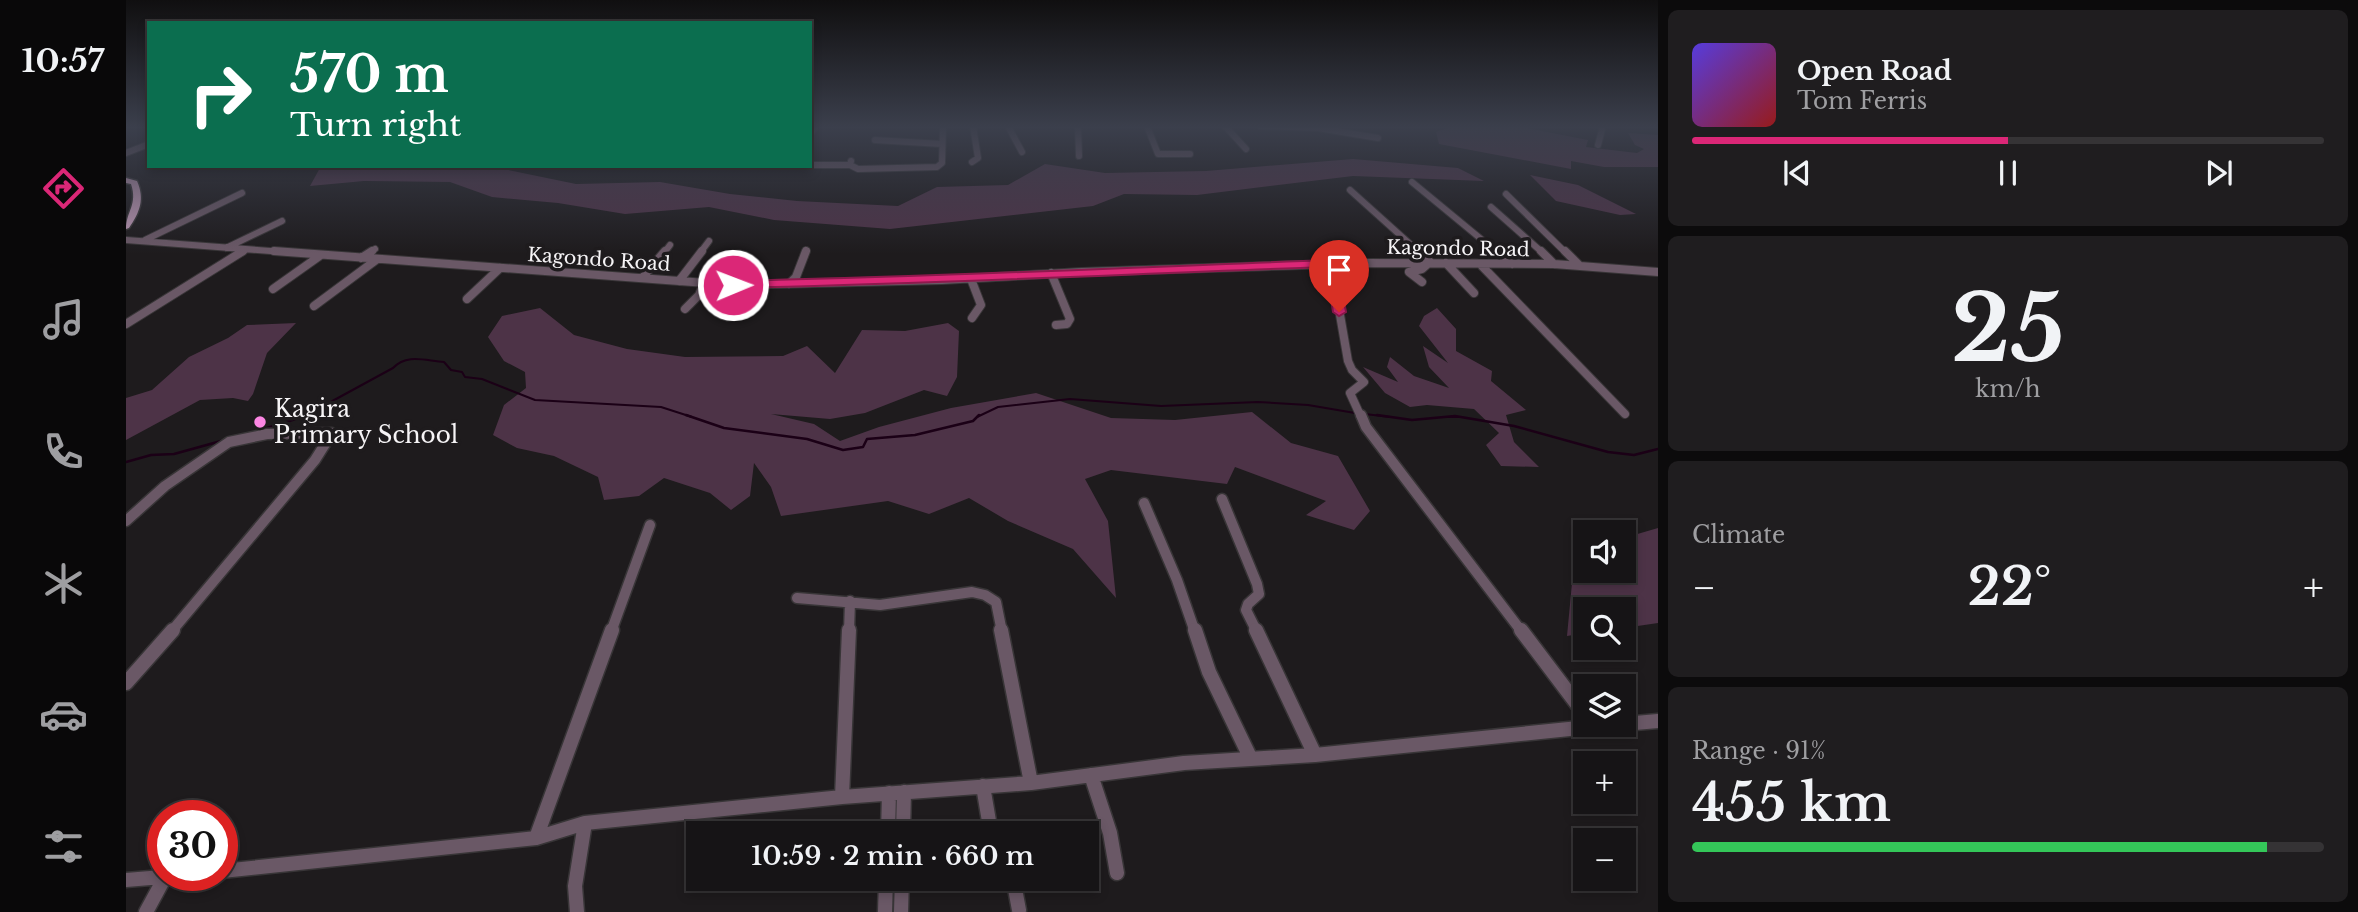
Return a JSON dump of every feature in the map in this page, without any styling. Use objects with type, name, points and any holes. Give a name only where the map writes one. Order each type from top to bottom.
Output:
[{"type":"main road","points":[[126,180],[134,183],[139,198],[138,206],[126,226]]},
{"type":"street","points":[[857,169],[875,169]]},
{"type":"street","points":[[1412,182],[1512,264]]},
{"type":"street","points":[[1350,190],[1430,262],[1422,269],[1409,272],[1422,282]]},
{"type":"street","points":[[141,242],[242,193]]},
{"type":"street","points":[[1506,194],[1579,265]]},
{"type":"street","points":[[1491,207],[1524,234],[1554,264]]},
{"type":"street","points":[[226,249],[282,220]]},
{"type":"street","name":"Kagondo Road","points":[[126,240],[704,283],[789,284],[971,279],[1051,273],[1331,263],[1554,264],[1658,272]]},
{"type":"street","points":[[679,281],[709,241]]},
{"type":"street","points":[[643,277],[670,246]]},
{"type":"street","points":[[361,258],[375,249]]},
{"type":"street","points":[[126,324],[245,250]]},
{"type":"street","points":[[789,284],[796,277],[806,251]]},
{"type":"street","points":[[272,289],[321,255]]},
{"type":"street","points":[[314,306],[376,260]]},
{"type":"street","points":[[1331,263],[1348,361],[1352,370],[1364,382],[1350,393],[1366,426],[1573,700]]},
{"type":"street","points":[[1446,263],[1474,293]]},
{"type":"street","points":[[1479,264],[1625,414]]},
{"type":"street","points":[[467,299],[500,268]]},
{"type":"street","points":[[1051,273],[1070,320],[1067,324],[1056,325]]},
{"type":"street","points":[[971,279],[981,308],[972,318]]},
{"type":"street","points":[[685,309],[699,295],[704,283]]},
{"type":"street","points":[[126,521],[165,486],[229,442],[267,434],[332,433],[315,460],[219,578],[126,683]]},
{"type":"street","points":[[1222,499],[1257,584],[1259,594],[1248,604],[1246,610],[1315,755]]},
{"type":"street","points":[[1144,503],[1177,580],[1209,672],[1250,757]]},
{"type":"street","points":[[536,838],[650,525]]},
{"type":"street","points":[[797,598],[880,605],[939,595],[979,592],[989,594],[996,602],[1031,783]]},
{"type":"street","points":[[842,797],[850,601]]},
{"type":"street","points":[[1636,723],[1658,721]]},
{"type":"street","points":[[238,869],[536,838],[585,823],[897,792],[1031,783],[1250,757],[1315,755],[1573,724]]},
{"type":"street","points":[[1091,775],[1110,833],[1117,873]]},
{"type":"street","points":[[983,786],[989,821]]},
{"type":"street","points":[[891,821],[897,792]]},
{"type":"street","points":[[897,792],[901,821]]},
{"type":"street","points":[[577,912],[575,886],[585,823]]},
{"type":"street","points":[[126,880],[147,878]]},
{"type":"street","points":[[146,912],[157,891]]},
{"type":"street","points":[[885,912],[886,891]]},
{"type":"street","points":[[901,912],[902,891]]},
{"type":"street","points":[[1015,891],[1019,910]]},
{"type":"shaded area","points":[[320,169],[501,169],[576,184],[660,182],[730,194],[797,201],[898,206],[937,187],[1008,185],[1037,169],[1075,169],[1105,173],[1236,169],[1459,169],[1484,181],[1353,176],[1197,195],[1124,194],[1093,206],[890,229],[774,220],[709,207],[625,214],[558,203],[492,197],[450,182],[364,181],[310,186]]},
{"type":"shaded area","points":[[1530,175],[1578,185],[1636,214],[1620,215],[1556,201]]},
{"type":"shaded area","points":[[540,308],[574,335],[627,349],[685,357],[783,356],[807,346],[835,373],[862,330],[905,331],[948,323],[959,331],[957,377],[947,396],[924,390],[865,413],[830,419],[771,414],[814,424],[840,441],[879,427],[951,408],[1036,393],[1111,418],[1175,420],[1252,412],[1291,443],[1338,456],[1370,511],[1354,530],[1306,515],[1326,501],[1235,467],[1227,484],[1111,470],[1085,479],[1108,521],[1116,598],[1073,549],[1008,521],[969,498],[929,514],[888,501],[781,516],[771,487],[754,463],[750,496],[731,510],[710,493],[664,478],[639,496],[604,500],[598,477],[554,456],[517,448],[493,435],[504,405],[526,388],[525,372],[504,361],[488,337],[502,316]]},
{"type":"shaded area","points":[[1437,308],[1456,329],[1456,351],[1492,371],[1491,381],[1526,410],[1506,415],[1514,442],[1539,467],[1501,466],[1486,445],[1499,433],[1474,409],[1427,405],[1410,407],[1385,393],[1363,367],[1398,382],[1387,367],[1390,357],[1414,376],[1449,388],[1429,367],[1423,346],[1448,363],[1419,326],[1424,316]]},
{"type":"shaded area","points":[[296,323],[267,353],[248,401],[233,398],[200,400],[126,440],[126,398],[152,390],[189,357],[228,338],[247,325]]},
{"type":"shaded area","points":[[1658,528],[1658,623],[1636,626],[1636,597],[1573,597],[1573,635],[1567,636],[1572,583],[1636,583],[1636,534]]},
{"type":"waterway","points":[[305,416],[398,363],[417,359],[444,362],[451,370],[462,372],[465,377],[482,379],[535,400],[661,407],[689,416]]},
{"type":"waterway","points":[[977,417],[998,407],[1070,399],[1161,406],[1258,402],[1308,405],[1355,413]]},
{"type":"waterway","points":[[1365,414],[1390,417]]},
{"type":"waterway","points":[[1377,415],[1412,420],[1444,417]]},
{"type":"waterway","points":[[264,429],[305,416]]},
{"type":"waterway","points":[[689,416],[724,428],[807,439],[843,450],[863,447],[867,439],[915,435],[973,421],[977,417]]},
{"type":"waterway","points":[[1444,417],[1461,417]]},
{"type":"waterway","points":[[1444,417],[1461,417]]},
{"type":"waterway","points":[[1461,417],[1514,426],[1608,452],[1634,455],[1658,449]]},
{"type":"waterway","points":[[126,462],[151,455],[174,454],[221,441]]},
{"type":"place","name":"Kagira Primary School","points":[[260,422]]},
{"type":"route","points":[[733,285],[942,280],[1331,263],[1339,312]]}]
